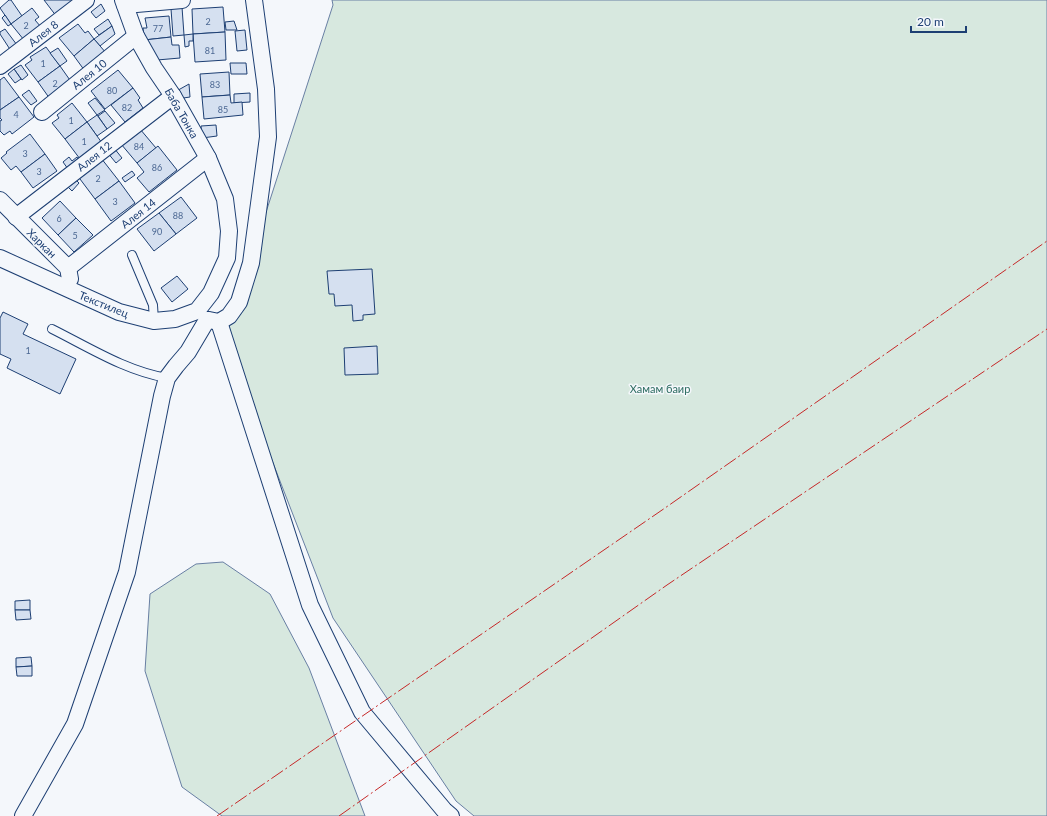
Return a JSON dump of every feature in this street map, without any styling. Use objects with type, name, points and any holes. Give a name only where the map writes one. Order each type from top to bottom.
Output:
[{"type":"street","name":"Алея 8","points":[[0,66],[86,0]]},
{"type":"street","points":[[124,3],[182,0]]},
{"type":"street","points":[[208,317],[229,316],[239,302],[251,263],[268,137],[266,89],[254,0]]},
{"type":"street","name":"Баба Тонка","points":[[124,3],[136,36],[154,68],[173,96],[208,158],[225,199],[229,231],[227,258],[211,293],[208,317]]},
{"type":"street","name":"Алея 10","points":[[42,112],[136,36]]},
{"type":"street","name":"Алея 12","points":[[16,217],[173,96]]},
{"type":"street","name":"Алея 14","points":[[68,268],[208,158]]},
{"type":"street","name":"Харкан","points":[[0,200],[68,268]]},
{"type":"street","name":"Текстилец","points":[[0,258],[119,312],[154,321],[208,317]]},
{"type":"street","points":[[68,268],[74,292]]},
{"type":"street","points":[[23,816],[75,724],[127,572],[162,396],[167,378],[188,352],[208,317]]},
{"type":"street","points":[[208,317],[310,605],[362,712],[444,810],[451,816]]},
{"type":"lane","points":[[132,255],[153,305],[154,321]]},
{"type":"lane","points":[[52,329],[122,364],[148,375],[167,378]]},
{"type":"green space","name":"Хамам баир","points":[[332,0],[1047,0],[1047,816],[474,816],[456,801],[333,618],[225,339],[333,5]]},
{"type":"green space","points":[[223,562],[270,594],[309,668],[365,816],[222,816],[182,787],[145,671],[150,594],[196,564]]},
{"type":"building","points":[[11,0],[22,16],[11,24],[0,8]]},
{"type":"building","points":[[44,0],[77,0],[60,21]]},
{"type":"building","points":[[101,4],[105,11],[96,18],[91,12]]},
{"type":"building","points":[[182,7],[184,35],[173,36],[171,9]]},
{"type":"building","points":[[223,7],[225,32],[193,34],[192,9]]},
{"type":"building","points":[[32,8],[39,17],[35,20],[41,27],[24,40],[11,24]]},
{"type":"building","points":[[5,15],[11,24],[8,26],[2,18]]},
{"type":"building","points":[[169,16],[171,37],[144,40],[143,28],[147,28],[145,18]]},
{"type":"building","points":[[108,19],[112,26],[99,35],[94,29]]},
{"type":"building","points":[[234,21],[237,30],[226,30],[225,22]]},
{"type":"building","points":[[78,24],[85,33],[88,31],[94,39],[74,56],[59,38]]},
{"type":"building","points":[[112,26],[115,34],[100,46],[94,39]]},
{"type":"building","points":[[5,29],[20,49],[13,54],[0,34],[0,32]]},
{"type":"building","points":[[245,30],[247,50],[237,51],[235,31]]},
{"type":"building","points":[[225,32],[226,60],[195,62],[193,34]]},
{"type":"building","points":[[193,34],[193,41],[189,41],[189,46],[185,47],[184,35]]},
{"type":"building","points":[[171,37],[172,45],[179,45],[180,58],[157,60],[156,55],[146,56],[144,40]]},
{"type":"building","points":[[94,39],[113,61],[90,78],[74,56]]},
{"type":"building","points":[[46,47],[60,66],[38,82],[25,65],[32,60],[30,57]]},
{"type":"building","points":[[58,48],[67,61],[60,66],[50,53]]},
{"type":"building","points":[[230,63],[246,63],[247,74],[231,74]]},
{"type":"building","points":[[21,65],[28,75],[22,80],[14,69]]},
{"type":"building","points":[[60,66],[72,83],[50,99],[38,82]]},
{"type":"building","points":[[14,69],[21,79],[15,83],[8,74]]},
{"type":"building","points":[[118,70],[133,88],[105,109],[91,91]]},
{"type":"building","points":[[229,72],[230,95],[202,97],[200,74]]},
{"type":"building","points":[[4,77],[19,97],[0,110],[0,80]]},
{"type":"building","points":[[189,84],[190,97],[177,99],[173,93]]},
{"type":"building","points":[[133,88],[140,98],[138,100],[143,108],[125,122],[111,105]]},
{"type":"building","points":[[29,90],[37,101],[31,105],[22,95]]},
{"type":"building","points":[[250,93],[250,102],[234,103],[234,94]]},
{"type":"building","points":[[230,95],[231,103],[242,102],[243,115],[204,119],[202,97]]},
{"type":"building","points":[[19,97],[34,117],[12,134],[10,131],[4,135],[0,131],[0,121],[2,120],[0,118],[0,110]]},
{"type":"building","points":[[95,98],[105,110],[97,115],[88,103]]},
{"type":"building","points":[[72,103],[87,122],[65,139],[52,123],[59,118],[57,115]]},
{"type":"building","points":[[105,111],[115,123],[107,129],[98,116]]},
{"type":"building","points":[[97,115],[107,129],[97,136],[87,122]]},
{"type":"building","points":[[87,122],[102,143],[80,159],[65,139]]},
{"type":"building","points":[[216,125],[217,136],[202,138],[201,126]]},
{"type":"building","points":[[140,129],[156,148],[137,163],[121,144]]},
{"type":"building","points":[[30,134],[45,154],[21,172],[16,166],[11,170],[1,158],[7,153],[6,152]]},
{"type":"building","points":[[158,146],[177,170],[149,192],[137,178],[144,172],[137,163]]},
{"type":"building","points":[[114,148],[122,158],[116,163],[107,152]]},
{"type":"building","points":[[45,154],[57,171],[33,188],[21,172]]},
{"type":"building","points":[[69,157],[72,161],[77,157],[79,161],[68,169],[63,162]]},
{"type":"building","points":[[101,158],[119,181],[95,199],[77,175]]},
{"type":"building","points":[[132,171],[135,175],[125,182],[122,178]]},
{"type":"building","points":[[74,178],[79,183],[72,191],[65,184]]},
{"type":"building","points":[[119,181],[135,203],[111,221],[95,199]]},
{"type":"building","points":[[181,197],[197,218],[176,234],[159,213]]},
{"type":"building","points":[[60,201],[76,218],[58,235],[42,218]]},
{"type":"building","points":[[159,213],[176,234],[154,251],[137,229]]},
{"type":"building","points":[[76,218],[93,235],[74,252],[58,235]]},
{"type":"building","points":[[372,269],[375,314],[363,315],[363,320],[353,321],[352,305],[335,306],[334,294],[329,294],[327,271]]},
{"type":"building","points":[[177,276],[188,289],[172,302],[161,288]]},
{"type":"building","points":[[3,312],[28,324],[23,334],[76,359],[60,394],[7,368],[11,359],[0,354],[0,318]]},
{"type":"building","points":[[377,346],[378,374],[345,375],[344,348]]},
{"type":"building","points":[[30,600],[30,610],[15,610],[15,601]]},
{"type":"building","points":[[15,610],[30,610],[31,619],[16,620]]},
{"type":"building","points":[[31,657],[32,666],[16,667],[16,658]]},
{"type":"building","points":[[32,666],[32,676],[17,676],[16,667]]},
{"type":"power","points":[[217,816],[665,508],[1047,241]]},
{"type":"power","points":[[339,816],[667,585],[1047,329]]}]
